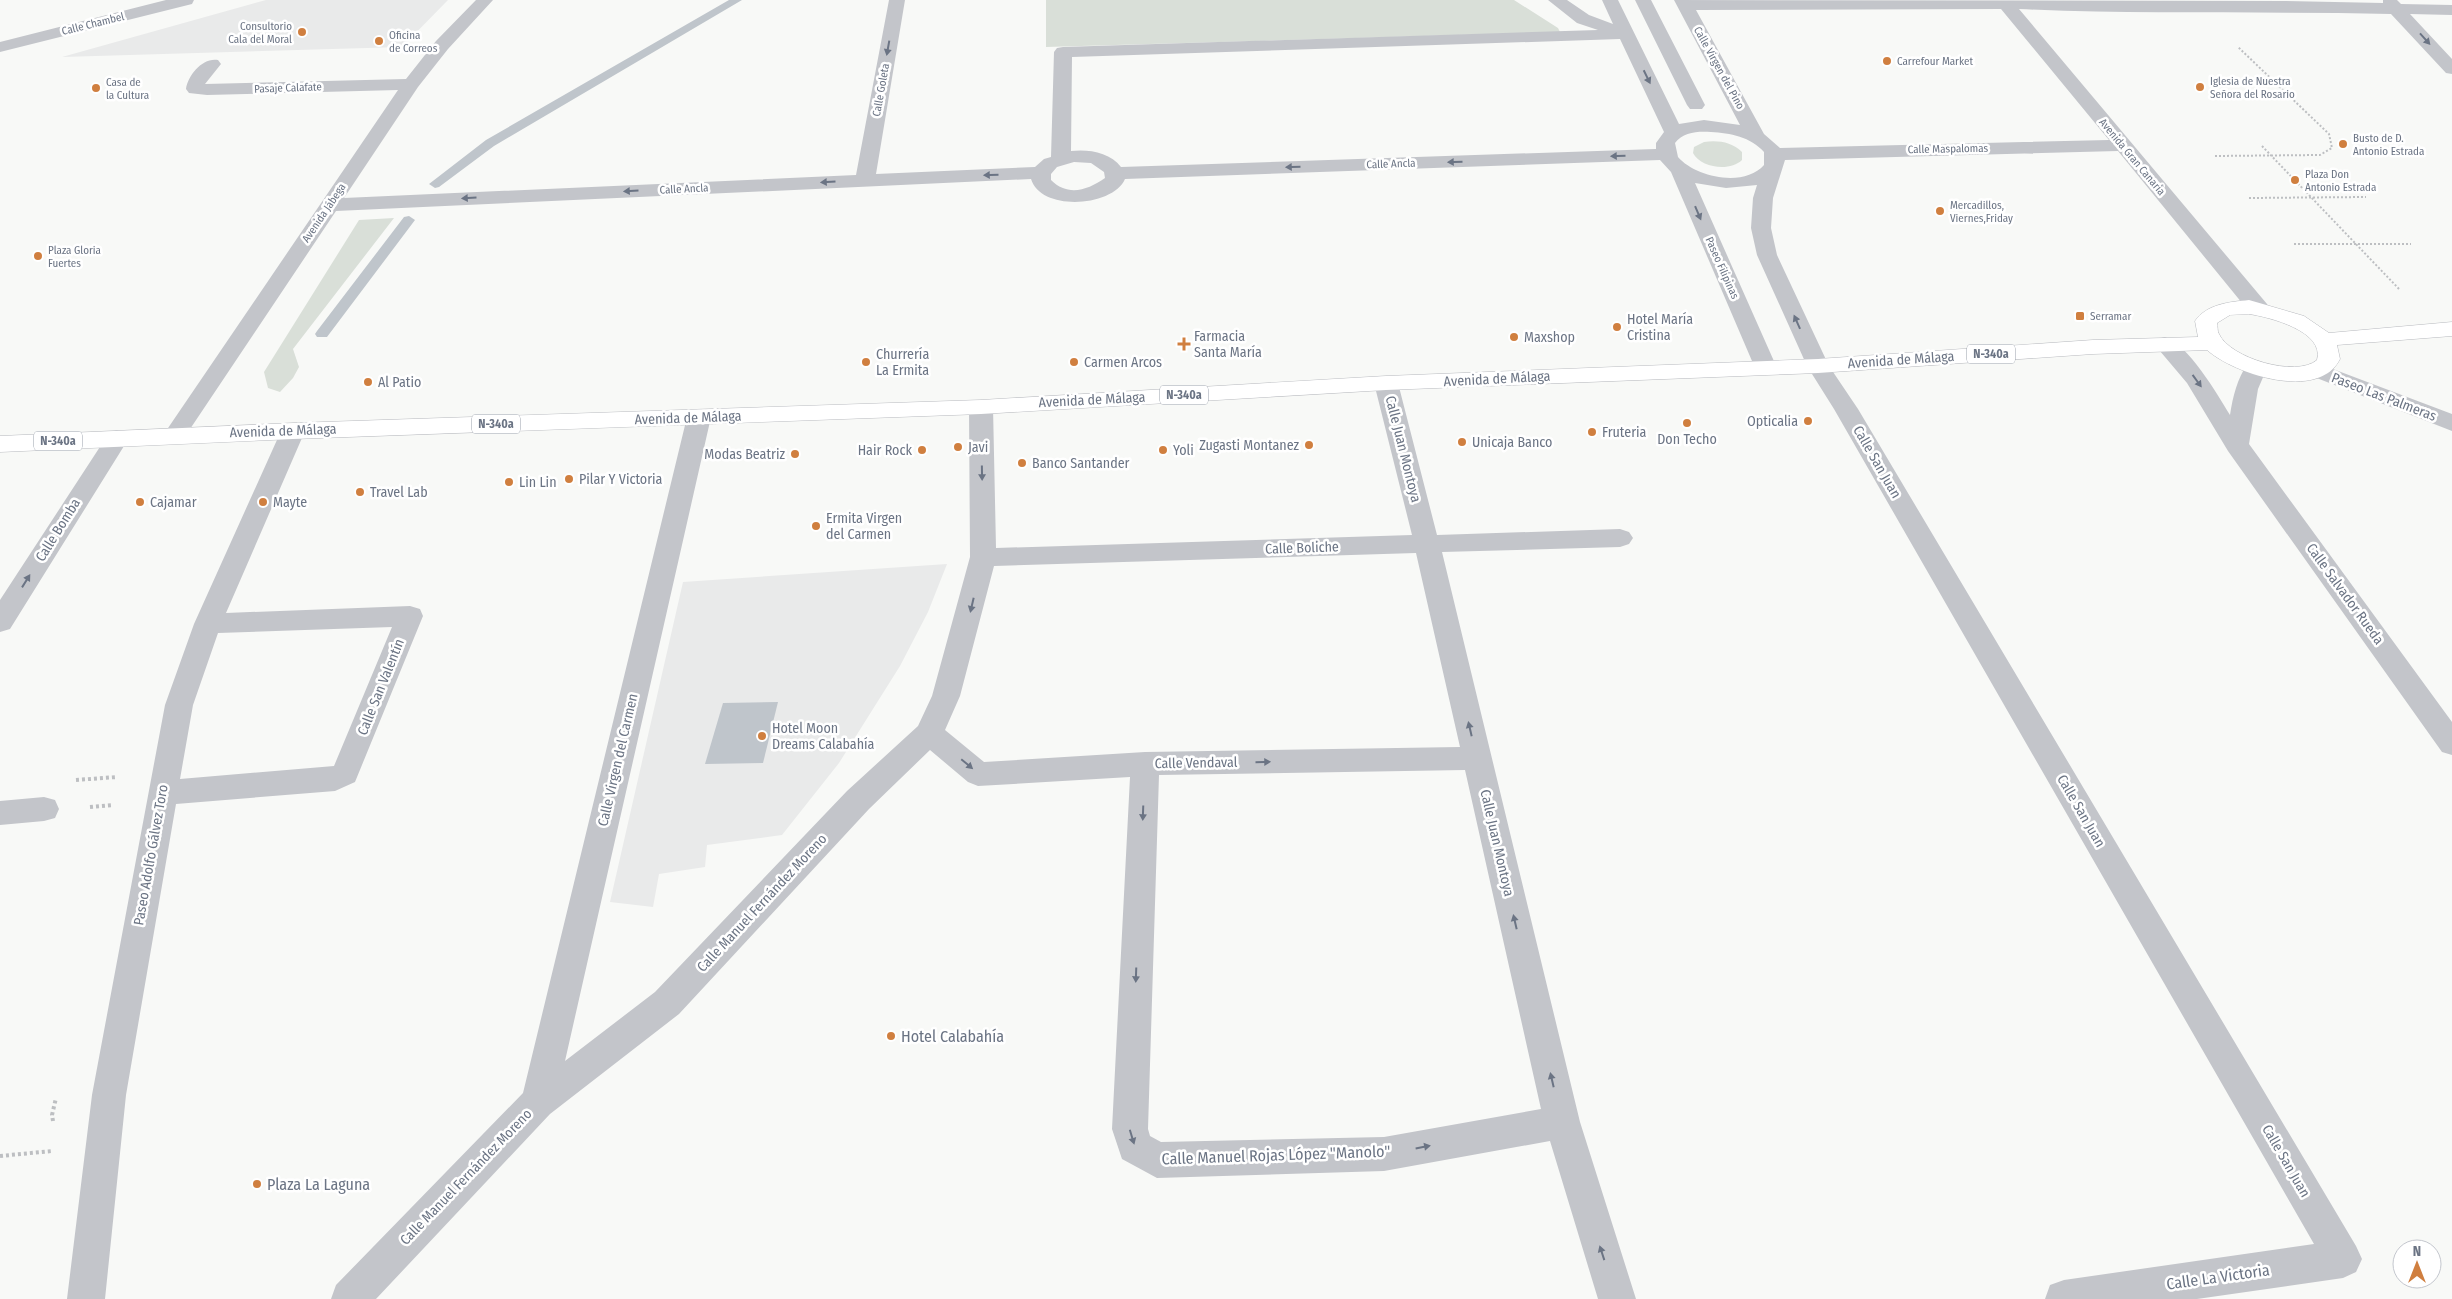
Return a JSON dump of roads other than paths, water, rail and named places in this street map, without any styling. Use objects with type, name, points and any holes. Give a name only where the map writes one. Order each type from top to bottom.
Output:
[{"type":"main road","points":[[2230,308],[2259,308],[2296,320],[2310,328],[2323,340],[2329,355],[2326,364],[2317,370],[2290,374],[2256,368],[2227,354],[2214,343],[2207,333],[2206,321],[2214,313],[2230,308]]},
{"type":"main road","points":[[2323,340],[2452,329]]},
{"type":"main road","name":"Avenida de Málaga","points":[[0,444],[292,430],[981,407],[1386,383],[1818,366],[2165,344],[2214,343]]},
{"type":"street","name":"Calle Chambel","points":[[0,47],[186,0]]},
{"type":"street","name":"Avenida Jábega","points":[[174,436],[411,84],[442,45],[485,0]]},
{"type":"street","name":"Calle Goleta","points":[[865,180],[897,0]]},
{"type":"street","points":[[1556,0],[1583,19],[1625,34]]},
{"type":"street","points":[[1610,0],[1674,134]]},
{"type":"street","points":[[1643,0],[1696,105]]},
{"type":"street","points":[[1683,2],[2016,3],[2196,7],[2284,3],[2393,5],[2452,10]]},
{"type":"street","name":"Calle Virgen del Pino","points":[[1683,2],[1756,137]]},
{"type":"street","name":"Avenida Gran Canaria","points":[[2016,3],[2122,145],[2259,308]]},
{"type":"street","points":[[2393,5],[2452,69]]},
{"type":"street","points":[[1061,158],[1063,52],[1625,34]]},
{"type":"street","name":"Pasaje Calafate","points":[[212,64],[196,82],[195,88],[207,90],[411,84]]},
{"type":"street","points":[[1773,163],[1760,178],[1746,182],[1728,182],[1701,178],[1673,161],[1664,150],[1666,141],[1674,134],[1687,128],[1722,126],[1756,137],[1768,145],[1773,163],[1763,198],[1761,228],[1767,255],[1818,366]]},
{"type":"street","name":"Calle Maspalomas","points":[[1773,163],[2122,145]]},
{"type":"street","points":[[1073,156],[1096,158],[1112,167],[1115,172],[1115,180],[1100,192],[1075,196],[1062,195],[1042,186],[1039,180],[1039,173],[1051,162],[1073,156]]},
{"type":"street","name":"Calle Ancla","points":[[1115,172],[1673,161]]},
{"type":"street","name":"Paseo Filipinas","points":[[1673,161],[1766,368]]},
{"type":"street","name":"Calle Ancla","points":[[330,205],[1039,173]]},
{"type":"street","name":"Calle Salvador Rueda","points":[[2165,344],[2196,379],[2238,444],[2452,744]]},
{"type":"street","name":"Calle San Juan","points":[[1818,366],[1846,409],[2343,1258]]},
{"type":"street","points":[[2238,444],[2246,389],[2256,368]]},
{"type":"street","name":"Paseo Las Palmeras","points":[[2317,370],[2452,423]]},
{"type":"street","name":"Calle Juan Montoya","points":[[1386,383],[1427,545],[1562,1122],[1617,1299]]},
{"type":"street","name":"Calle Manuel Fernández Moreno","points":[[350,1299],[538,1102],[668,1003],[858,800],[930,733],[946,696],[983,557],[981,407]]},
{"type":"street","name":"Calle Virgen del Carmen","points":[[538,1102],[642,607],[699,417]]},
{"type":"street","name":"Paseo Adolfo Gálvez Toro","points":[[86,1299],[109,1095],[179,706],[208,624],[292,430]]},
{"type":"street","name":"Calle Bomba","points":[[0,622],[117,438]]},
{"type":"street","name":"Calle Boliche","points":[[983,557],[1620,538]]},
{"type":"street","name":"Calle San Valentín","points":[[164,783],[335,779],[346,774],[410,616],[208,624]]},
{"type":"street","name":"Calle Vendaval","points":[[930,733],[978,774],[1144,764],[1477,758]]},
{"type":"street","name":"Calle Manuel Rojas López \"Manolo\"","points":[[1144,764],[1130,1129],[1135,1146],[1156,1160],[1384,1154],[1562,1122]]},
{"type":"street","points":[[0,812],[44,809]]},
{"type":"street","name":"Calle La Victoria","points":[[2064,1299],[2343,1258]]},
{"type":"waterway","points":[[435,184],[490,143],[737,0]]},
{"type":"waterway","points":[[322,334],[409,220]]},
{"type":"place","name":"Consultorio Cala del Moral","points":[[302,32]]},
{"type":"place","name":"Oficina de Correos","points":[[379,41]]},
{"type":"place","name":"Carrefour Market","points":[[1887,61]]},
{"type":"place","name":"Iglesia de Nuestra Señora del Rosario","points":[[2200,87]]},
{"type":"place","name":"Casa de la Cultura","points":[[96,88]]},
{"type":"place","name":"Busto de D. Antonio Estrada","points":[[2343,144]]},
{"type":"place","name":"Plaza Don Antonio Estrada","points":[[2295,180]]},
{"type":"place","name":"Mercadillos, Viernes,Friday","points":[[1940,211]]},
{"type":"place","name":"Plaza Gloria Fuertes","points":[[38,256]]},
{"type":"place","name":"Serramar","points":[[2080,316]]},
{"type":"place","name":"Hotel María Cristina","points":[[1617,327]]},
{"type":"place","name":"Maxshop","points":[[1514,337]]},
{"type":"place","name":"Farmacia Santa María","points":[[1184,344]]},
{"type":"place","name":"Churrería La Ermita","points":[[866,362]]},
{"type":"place","name":"Carmen Arcos","points":[[1074,362]]},
{"type":"place","name":"Al Patio","points":[[368,382]]},
{"type":"place","name":"Opticalia","points":[[1808,421]]},
{"type":"place","name":"Don Techo","points":[[1687,423]]},
{"type":"place","name":"Fruteria","points":[[1592,432]]},
{"type":"place","name":"Unicaja Banco","points":[[1462,442]]},
{"type":"place","name":"Zugasti Montanez","points":[[1309,445]]},
{"type":"place","name":"Javi","points":[[958,447]]},
{"type":"place","name":"Hair Rock","points":[[922,450]]},
{"type":"place","name":"Yoli","points":[[1163,450]]},
{"type":"place","name":"Modas Beatriz","points":[[795,454]]},
{"type":"place","name":"Banco Santander","points":[[1022,463]]},
{"type":"place","name":"Pilar Y Victoria","points":[[569,479]]},
{"type":"place","name":"Lin Lin","points":[[509,482]]},
{"type":"place","name":"Travel Lab","points":[[360,492]]},
{"type":"place","name":"Cajamar","points":[[140,502]]},
{"type":"place","name":"Mayte","points":[[263,502]]},
{"type":"place","name":"Ermita Virgen del Carmen","points":[[816,526]]},
{"type":"place","name":"Hotel Moon Dreams Calabahía","points":[[762,736]]},
{"type":"place","name":"Hotel Calabahía","points":[[891,1036]]},
{"type":"place","name":"Plaza La Laguna","points":[[257,1184]]}]
